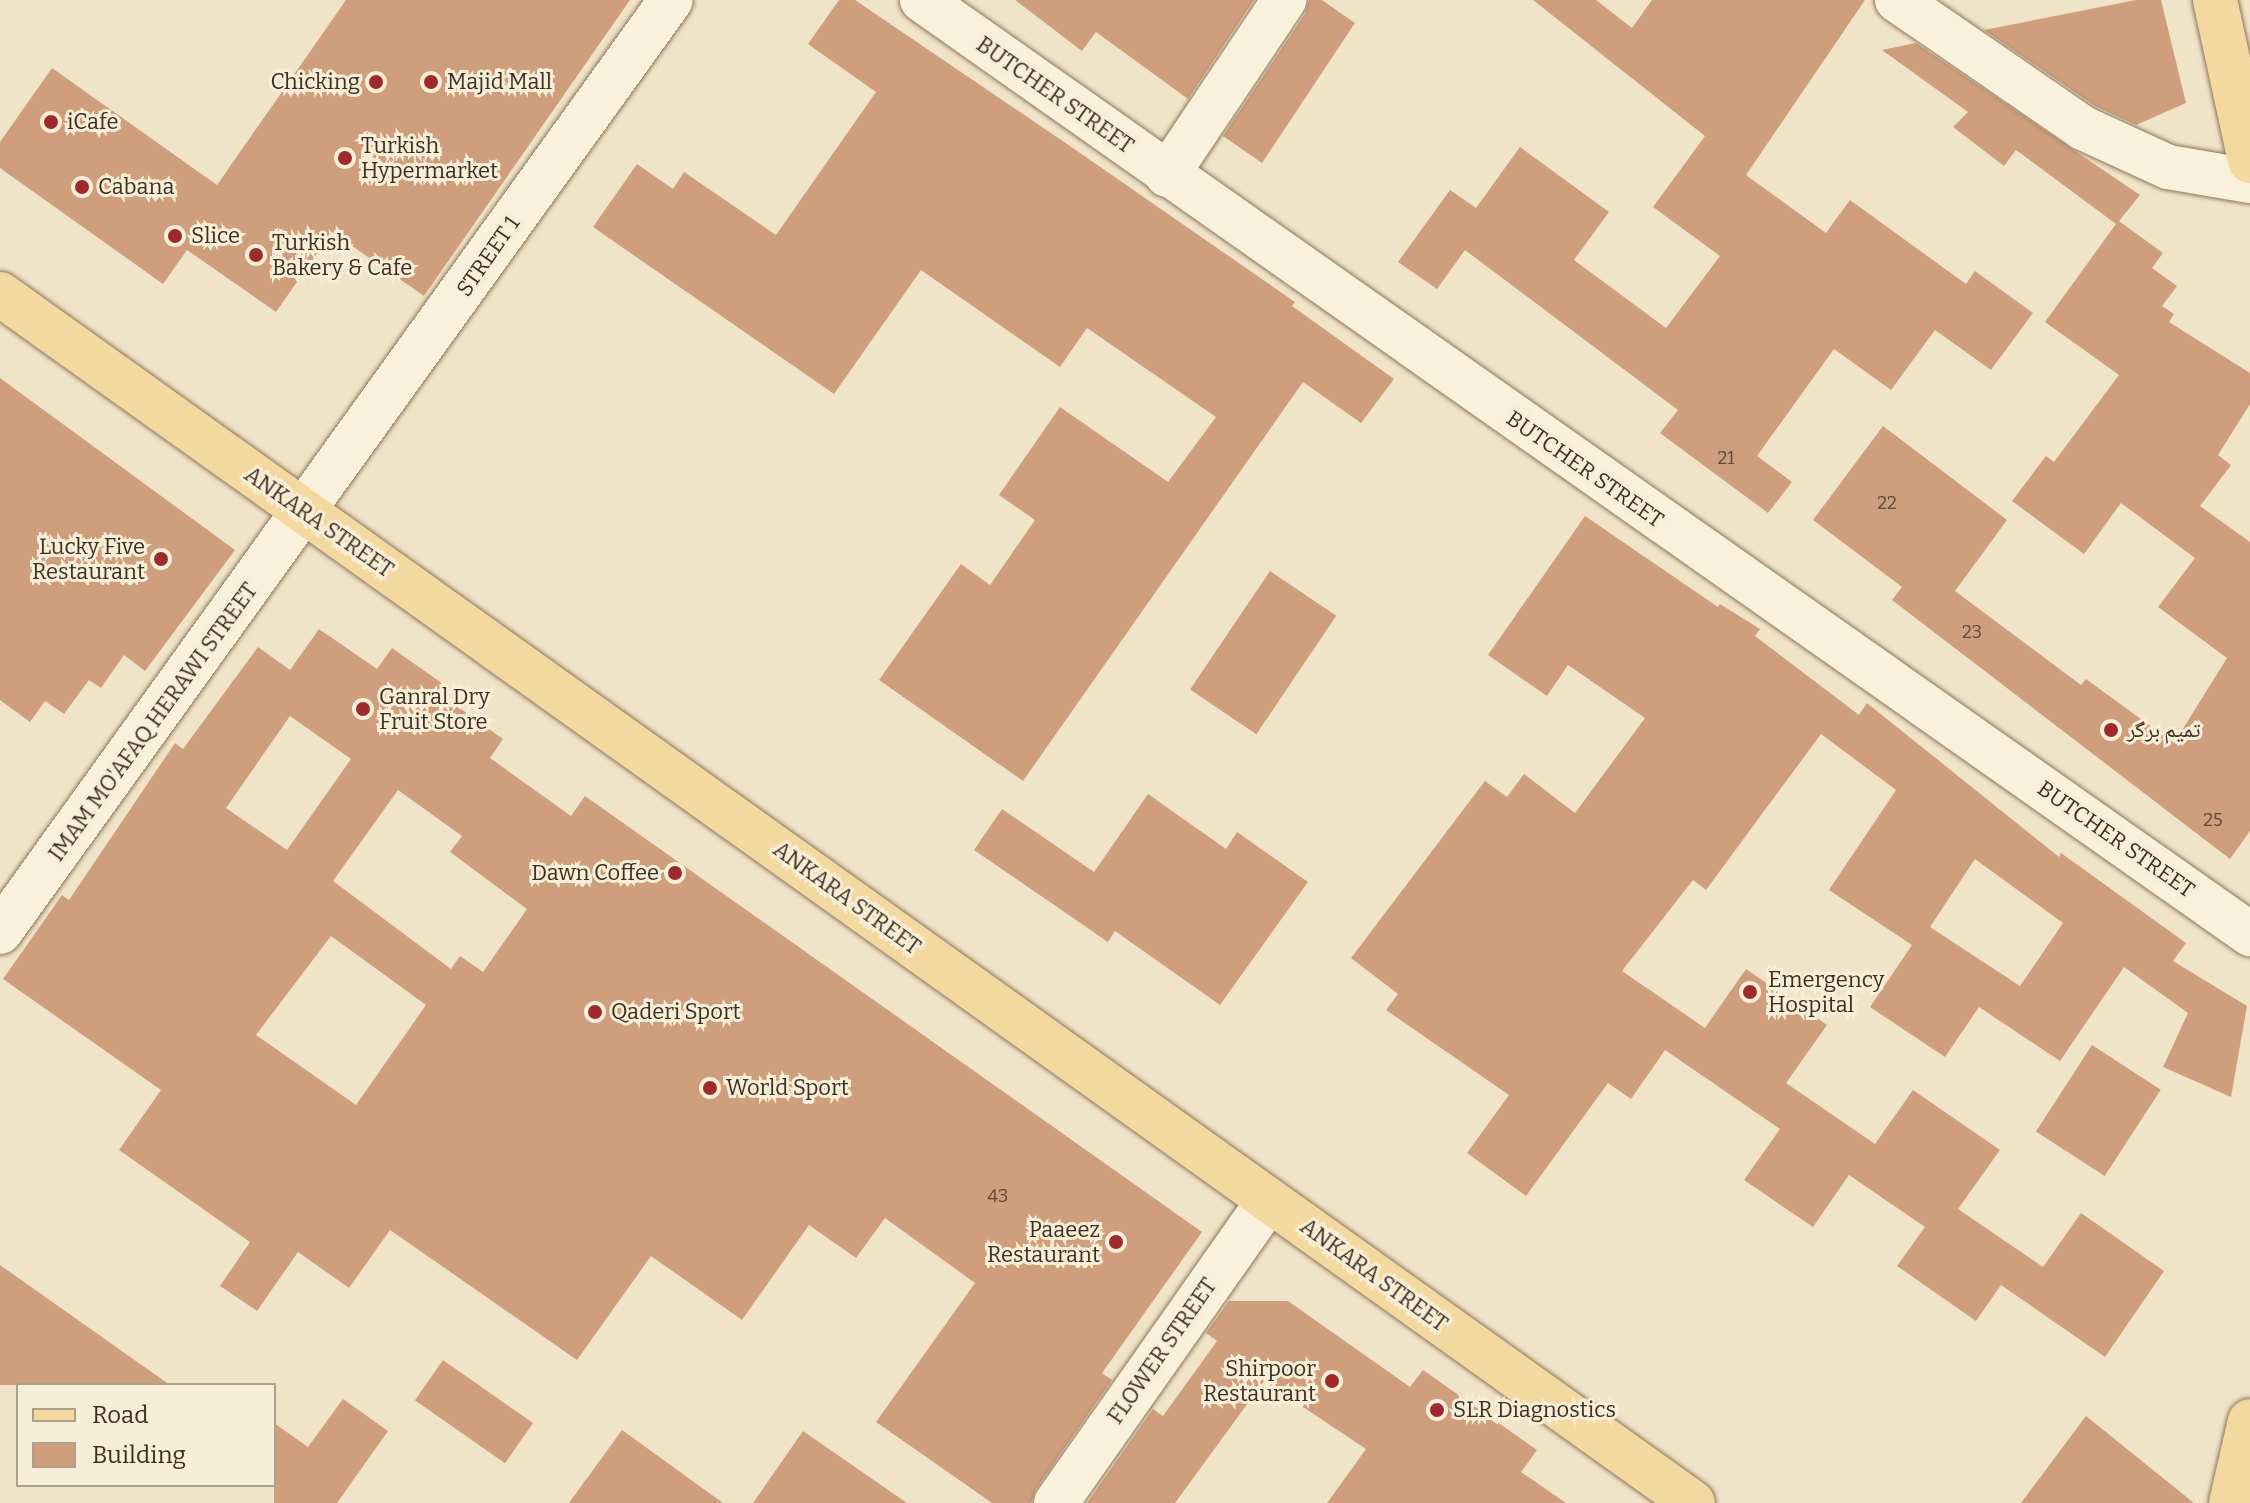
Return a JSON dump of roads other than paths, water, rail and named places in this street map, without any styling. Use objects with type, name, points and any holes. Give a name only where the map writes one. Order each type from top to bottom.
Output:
[{"type":"main road","points":[[2215,0],[2250,161]]},
{"type":"main road","name":"ANKARA STREET","points":[[0,294],[1693,1503]]},
{"type":"main road","points":[[2231,1502],[2250,1421]]},
{"type":"street","name":"STREET 1","points":[[306,512],[671,0]]},
{"type":"street","name":"BUTCHER STREET","points":[[922,0],[2250,934]]},
{"type":"street","points":[[1167,175],[1284,0]]},
{"type":"street","points":[[1897,0],[2083,128],[2168,167],[2250,181]]},
{"type":"street","name":"IMAM MO'AFAQ HERAWI STREET","points":[[0,932],[306,512]]},
{"type":"street","name":"FLOWER STREET","points":[[1056,1503],[1269,1200]]},
{"type":"place","name":"Chicking","points":[[376,82]]},
{"type":"place","name":"Majid Mall","points":[[431,82]]},
{"type":"place","name":"iCafe","points":[[51,122]]},
{"type":"place","name":"Turkish Hypermarket","points":[[345,158]]},
{"type":"place","name":"Cabana","points":[[82,187]]},
{"type":"place","name":"Slice","points":[[175,236]]},
{"type":"place","name":"Turkish Bakery & Cafe","points":[[256,255]]},
{"type":"place","name":"Lucky Five Restaurant","points":[[161,559]]},
{"type":"place","name":"Ganral Dry Fruit Store","points":[[363,709]]},
{"type":"place","name":"تمیم برگر","points":[[2111,730]]},
{"type":"place","name":"Dawn Coffee","points":[[675,873]]},
{"type":"place","name":"Emergency Hospital","points":[[1750,992]]},
{"type":"place","name":"Qaderi Sport","points":[[595,1012]]},
{"type":"place","name":"World Sport","points":[[710,1088]]},
{"type":"place","name":"Paaeez Restaurant","points":[[1116,1242]]},
{"type":"place","name":"Shirpoor Restaurant","points":[[1332,1381]]},
{"type":"place","name":"SLR Diagnostics","points":[[1437,1410]]}]
